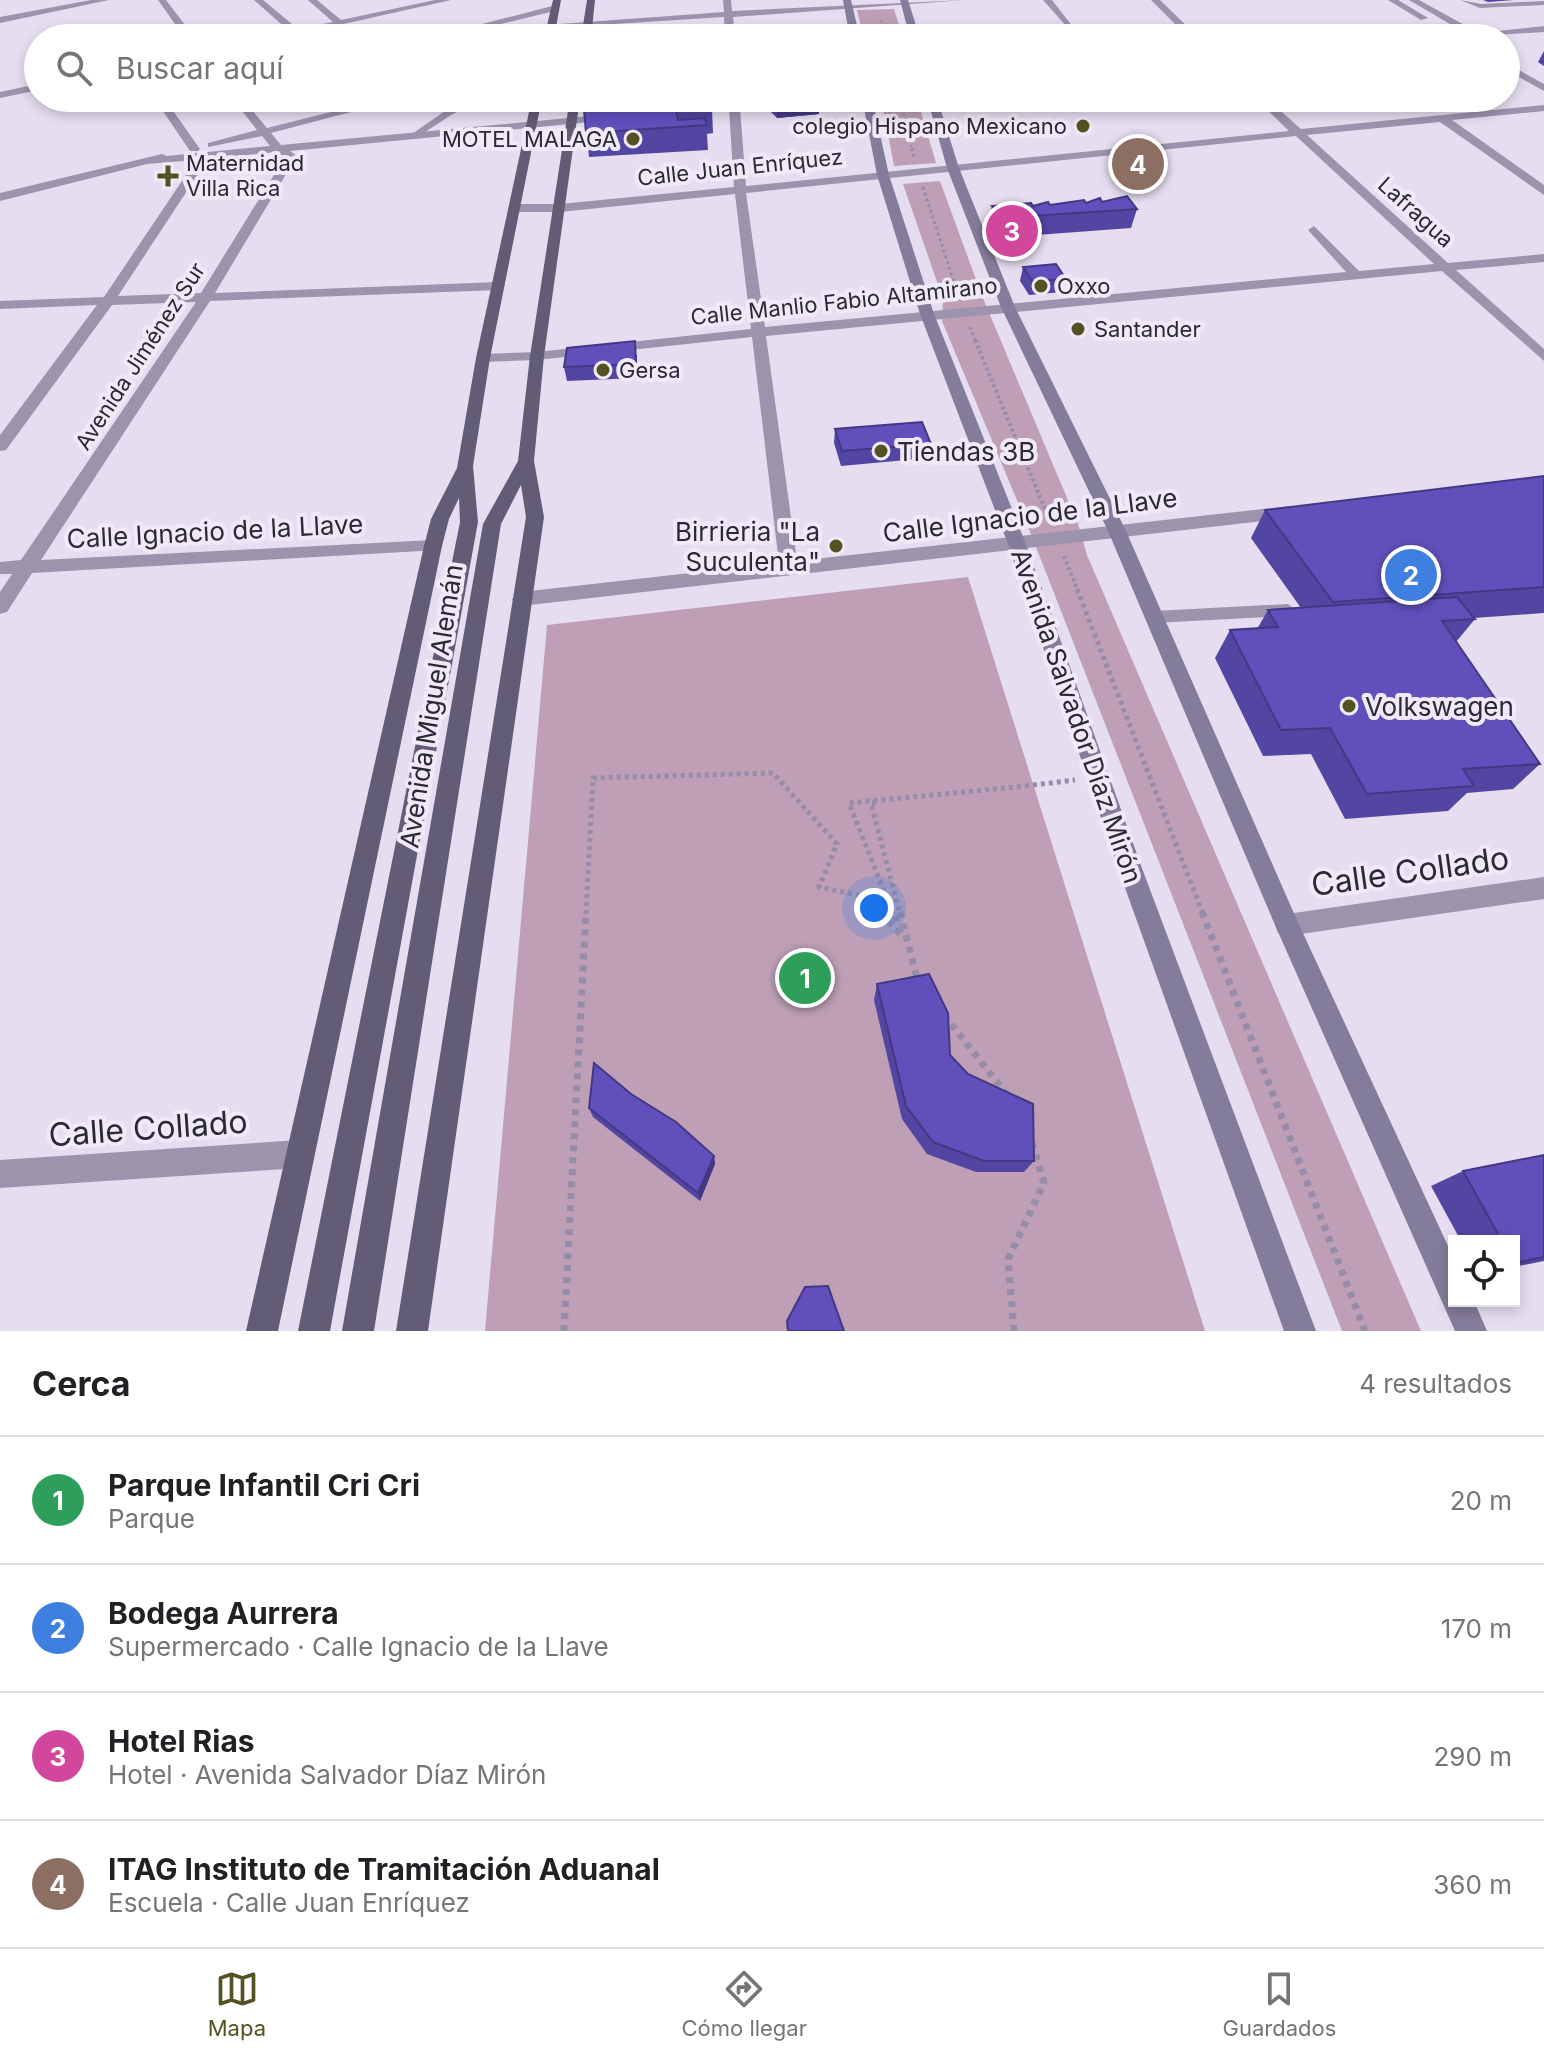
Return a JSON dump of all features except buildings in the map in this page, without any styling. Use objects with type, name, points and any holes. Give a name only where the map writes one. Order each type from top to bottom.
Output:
[{"type":"main road","points":[[589,24],[591,0]]},
{"type":"main road","points":[[904,2],[911,24]]},
{"type":"main road","points":[[551,24],[556,4]]},
{"type":"main road","points":[[848,4],[852,24]]},
{"type":"main road","name":"Avenida Miguel Alemán","points":[[314,1331],[469,522],[465,466],[483,358],[534,112]]},
{"type":"main road","name":"Avenida Miguel Alemán","points":[[358,1331],[492,524],[526,461],[537,356],[573,112]]},
{"type":"main road","name":"Avenida Salvador Díaz Mirón","points":[[870,112],[883,175],[927,314],[1017,544],[1098,777],[1300,1331]]},
{"type":"main road","points":[[936,112],[953,168],[1008,307],[1117,531],[1287,925],[1448,1280]]},
{"type":"main road","points":[[412,1331],[535,517],[526,461]]},
{"type":"main road","points":[[262,1331],[433,546],[440,519],[465,466]]},
{"type":"main road","points":[[1461,1307],[1471,1331]]},
{"type":"street","points":[[0,20],[105,0]]},
{"type":"street","points":[[162,0],[180,24]]},
{"type":"street","points":[[258,0],[286,24]]},
{"type":"street","points":[[312,0],[340,23]]},
{"type":"street","points":[[335,24],[447,0]]},
{"type":"street","points":[[727,0],[729,24]]},
{"type":"street","points":[[589,24],[848,4],[961,0]]},
{"type":"street","points":[[1047,0],[1069,24]]},
{"type":"street","points":[[1155,0],[1180,24]]},
{"type":"street","points":[[1392,0],[1432,24]]},
{"type":"street","points":[[1413,0],[1456,24]]},
{"type":"street","points":[[429,2],[443,12]]},
{"type":"street","points":[[486,24],[556,4]]},
{"type":"street","points":[[456,20],[461,24]]},
{"type":"street","points":[[1520,32],[1544,29]]},
{"type":"street","points":[[1520,60],[1531,66]]},
{"type":"street","points":[[1520,74],[1544,88]]},
{"type":"street","points":[[0,95],[24,90]]},
{"type":"street","name":"Calle Juan Enríquez","points":[[1520,110],[1544,108]]},
{"type":"street","points":[[169,112],[199,152]]},
{"type":"street","points":[[249,112],[278,149]]},
{"type":"street","points":[[0,197],[199,152],[344,112]]},
{"type":"street","points":[[736,112],[740,189],[789,569]]},
{"type":"street","name":"Lafragua","points":[[1276,112],[1544,357]]},
{"type":"street","name":"Calle Juan Enríquez","points":[[514,208],[560,208],[1500,112]]},
{"type":"street","points":[[199,152],[278,149],[631,115]]},
{"type":"street","points":[[1442,118],[1544,191]]},
{"type":"street","name":"Avenida Jiménez Sur","points":[[0,607],[206,297],[291,156],[278,149]]},
{"type":"street","points":[[0,446],[107,302],[199,152]]},
{"type":"street","points":[[1314,230],[1356,275]]},
{"type":"street","name":"Calle Manlio Fabio Altamirano","points":[[483,358],[537,356],[757,330],[1544,258]]},
{"type":"street","points":[[0,305],[498,286]]},
{"type":"street","name":"Calle Ignacio de la Llave","points":[[521,599],[1307,510]]},
{"type":"street","name":"Calle Ignacio de la Llave","points":[[0,568],[433,546]]},
{"type":"street","name":"Calle Collado","points":[[1287,925],[1544,888]]},
{"type":"street","name":"Calle Collado","points":[[0,1174],[300,1154]]},
{"type":"lane","points":[[1463,0],[1480,6],[1544,3]]},
{"type":"lane","points":[[413,136],[450,112]]},
{"type":"lane","points":[[1154,617],[1289,610]]},
{"type":"path","points":[[903,112],[918,172],[963,311],[1057,539],[1365,1331]]},
{"type":"path","points":[[564,1331],[593,778],[773,773],[837,844],[819,887],[866,897],[902,936],[849,803],[1027,786]]},
{"type":"path","points":[[924,990],[916,981],[871,803],[1098,777]]},
{"type":"path","points":[[942,1013],[1015,1105]]},
{"type":"path","points":[[1014,1331],[1008,1259],[1044,1183],[1028,1130]]},
{"type":"shaded area","points":[[894,9],[899,24],[860,24],[857,10]]},
{"type":"shaded area","points":[[884,112],[921,112],[936,163],[894,166]]},
{"type":"shaded area","points":[[940,181],[982,296],[1078,524],[1087,555],[1421,1331],[1342,1331],[1029,529],[942,321],[943,299],[903,184]]},
{"type":"shaded area","points":[[968,577],[1205,1331],[485,1331],[547,625]]},
{"type":"place","name":"colegio Hispano Mexicano","points":[[1083,126]]},
{"type":"place","name":"MOTEL MALAGA","points":[[633,139]]},
{"type":"place","name":"ITAG Instituto de Tramitación Aduanal","points":[[1138,164]]},
{"type":"place","name":"Maternidad Villa Rica","points":[[168,176]]},
{"type":"place","name":"Hotel Rias","points":[[1012,231]]},
{"type":"place","name":"Oxxo","points":[[1041,286]]},
{"type":"place","name":"Santander","points":[[1078,329]]},
{"type":"place","name":"Gersa","points":[[603,370]]},
{"type":"place","name":"Tiendas 3B","points":[[881,451]]},
{"type":"place","name":"Birrieria \"La Suculenta\"","points":[[836,546]]},
{"type":"place","name":"Bodega Aurrera","points":[[1411,575]]},
{"type":"place","name":"Volkswagen","points":[[1349,706]]},
{"type":"place","name":"Parque Infantil Cri Cri","points":[[805,978]]}]
